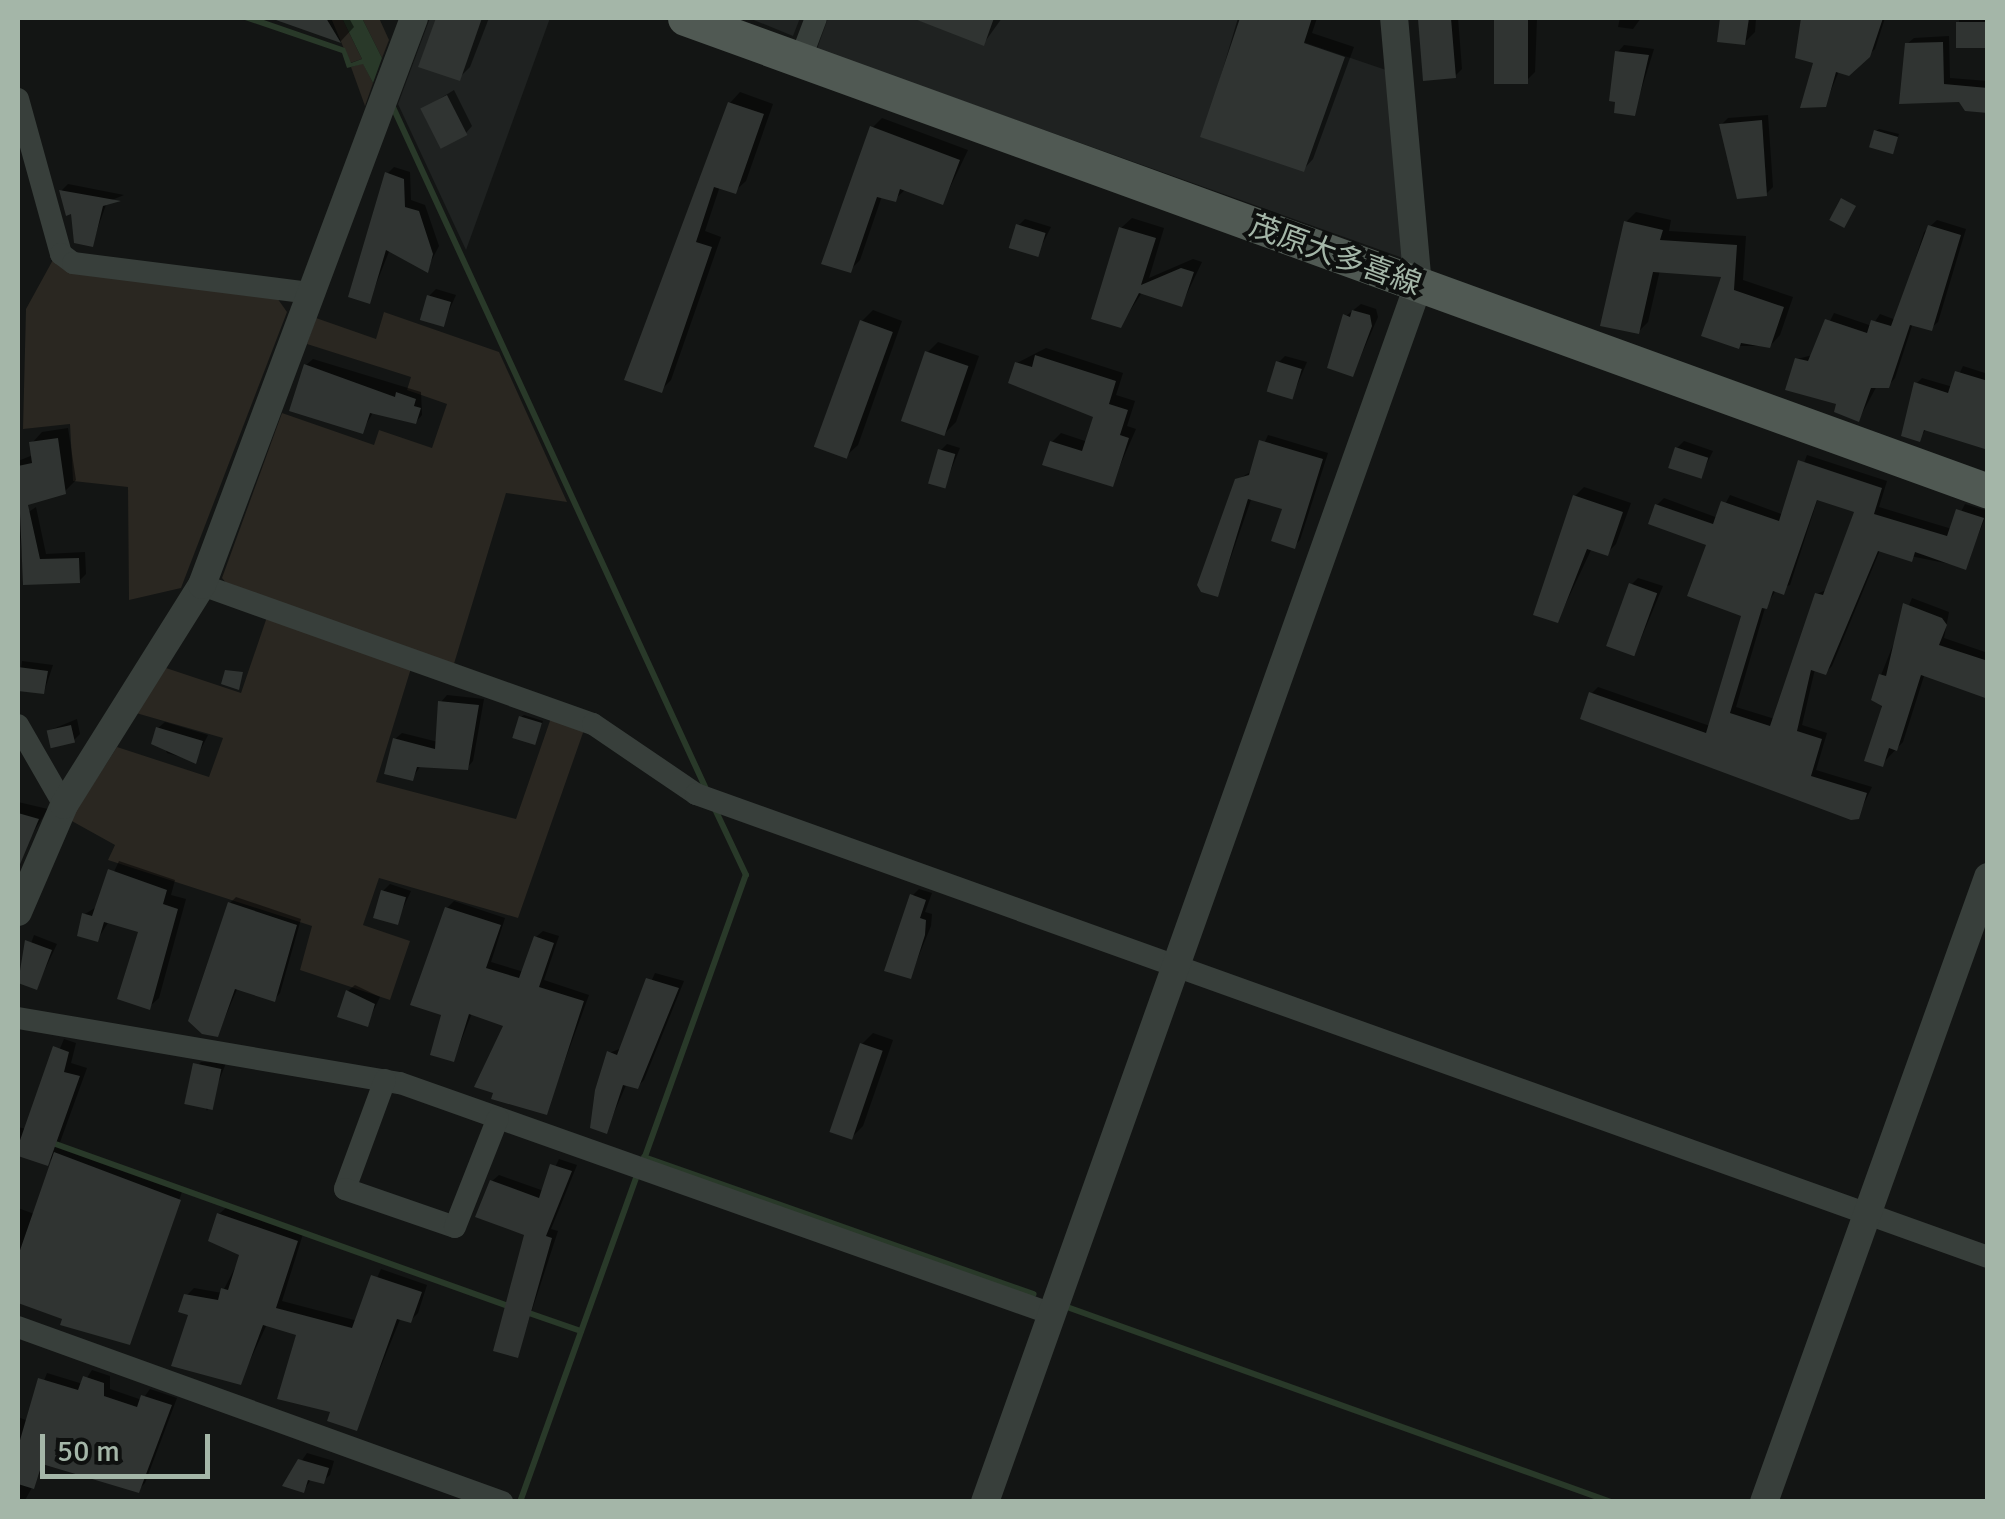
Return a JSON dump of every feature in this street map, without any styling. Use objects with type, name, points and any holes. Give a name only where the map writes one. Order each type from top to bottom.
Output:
[{"type":"main road","name":"茂原大多喜線","points":[[684,18],[1988,491]]},
{"type":"street","points":[[18,912],[64,805],[202,585],[414,18]]},
{"type":"street","points":[[800,63],[816,18]]},
{"type":"street","points":[[985,1502],[1418,286],[1394,18]]},
{"type":"street","points":[[18,98],[61,254],[73,263],[309,293]]},
{"type":"street","points":[[202,585],[593,724],[696,794],[1988,1257]]},
{"type":"street","points":[[18,725],[64,805]]},
{"type":"street","points":[[1764,1502],[1988,876]]},
{"type":"street","points":[[18,1018],[385,1080],[1052,1314]]},
{"type":"street","points":[[385,1080],[345,1190],[455,1227],[498,1118]]},
{"type":"street","points":[[18,1327],[502,1502]]},
{"type":"shaded area","points":[[239,18],[258,18],[345,48],[351,63],[362,59],[342,18],[362,18],[382,58],[373,83],[363,64],[347,68],[342,53]]},
{"type":"shaded area","points":[[331,18],[342,18],[362,59],[350,63]]},
{"type":"shaded area","points":[[362,18],[379,18],[389,40],[382,58]]},
{"type":"shaded area","points":[[430,18],[550,18],[466,250],[398,104]]},
{"type":"shaded area","points":[[749,18],[800,18],[793,36]]},
{"type":"shaded area","points":[[828,18],[1233,18],[1386,70],[1403,258],[817,49]]},
{"type":"shaded area","points":[[363,63],[373,83],[365,106],[351,67]]},
{"type":"shaded area","points":[[54,258],[275,295],[287,312],[181,588],[129,600],[128,487],[73,481],[70,424],[23,429],[26,309]]},
{"type":"shaded area","points":[[384,312],[499,352],[567,502],[506,493],[453,667],[232,590],[222,578],[282,413],[374,445],[379,430],[432,448],[447,404],[407,390],[411,377],[307,344],[316,318],[376,339]]},
{"type":"shaded area","points":[[268,614],[412,665],[376,782],[516,819],[552,715],[585,727],[518,918],[379,878],[363,925],[410,941],[390,1000],[300,970],[312,926],[108,860],[115,845],[70,820],[117,747],[209,777],[223,738],[136,713],[166,668],[241,693]]},
{"type":"building","points":[[326,18],[341,43],[276,20]]},
{"type":"building","points":[[436,18],[482,18],[460,81],[418,67]]},
{"type":"building","points":[[912,18],[994,18],[984,46]]},
{"type":"building","points":[[1240,18],[1312,18],[1304,43],[1345,57],[1304,172],[1200,137]]},
{"type":"building","points":[[1451,18],[1456,78],[1423,81],[1418,19]]},
{"type":"building","points":[[1494,18],[1528,18],[1528,84],[1494,84]]},
{"type":"building","points":[[1720,18],[1749,18],[1745,45],[1717,42]]},
{"type":"building","points":[[1801,18],[1883,18],[1870,57],[1849,76],[1836,72],[1826,107],[1800,108],[1813,63],[1795,58]]},
{"type":"building","points":[[1956,22],[1988,22],[1988,48],[1956,48]]},
{"type":"building","points":[[1943,42],[1944,84],[1988,88],[1988,113],[1965,111],[1959,102],[1899,104],[1905,43]]},
{"type":"building","points":[[1615,51],[1649,55],[1635,116],[1614,113],[1615,102],[1609,101]]},
{"type":"building","points":[[447,95],[467,135],[441,149],[420,109]]},
{"type":"building","points":[[728,102],[764,114],[736,194],[714,187],[696,242],[712,247],[662,393],[624,380]]},
{"type":"building","points":[[1762,120],[1767,196],[1737,199],[1719,124]]},
{"type":"building","points":[[870,126],[960,160],[943,205],[900,189],[896,202],[877,197],[851,273],[821,264]]},
{"type":"building","points":[[1874,130],[1898,137],[1893,154],[1869,147]]},
{"type":"building","points":[[385,172],[404,179],[405,207],[419,211],[433,254],[428,273],[386,250],[370,304],[348,297]]},
{"type":"building","points":[[59,190],[121,201],[103,206],[93,247],[74,243],[71,214],[66,216]]},
{"type":"building","points":[[1841,198],[1856,206],[1844,228],[1829,220]]},
{"type":"building","points":[[1624,221],[1663,230],[1660,240],[1737,245],[1734,290],[1784,307],[1770,348],[1741,343],[1739,349],[1701,336],[1721,277],[1653,272],[1639,334],[1600,326]]},
{"type":"building","points":[[1016,224],[1046,233],[1038,257],[1009,248]]},
{"type":"building","points":[[1928,225],[1961,235],[1932,331],[1910,325],[1889,388],[1871,388],[1859,422],[1834,412],[1836,404],[1785,390],[1795,358],[1808,361],[1825,319],[1867,333],[1871,320],[1891,326]]},
{"type":"building","points":[[1119,227],[1156,238],[1141,285],[1181,268],[1194,272],[1182,307],[1139,293],[1121,328],[1091,319]]},
{"type":"building","points":[[427,295],[451,302],[444,327],[420,320]]},
{"type":"building","points":[[1352,310],[1370,315],[1372,326],[1353,377],[1327,368],[1343,314],[1350,317]]},
{"type":"building","points":[[860,320],[893,332],[847,459],[814,447]]},
{"type":"building","points":[[925,351],[968,366],[944,436],[901,421]]},
{"type":"building","points":[[1035,355],[1116,381],[1109,404],[1128,410],[1120,435],[1129,438],[1113,487],[1042,465],[1050,441],[1082,451],[1093,417],[1008,383],[1015,362],[1032,367]]},
{"type":"building","points":[[1276,361],[1302,369],[1292,399],[1267,392]]},
{"type":"building","points":[[304,364],[395,397],[396,392],[416,399],[414,406],[421,408],[416,424],[370,413],[363,434],[289,411]]},
{"type":"building","points":[[1955,371],[1988,381],[1988,450],[1924,430],[1920,442],[1901,436],[1914,382],[1948,393]]},
{"type":"building","points":[[58,438],[66,494],[28,505],[40,559],[79,558],[80,583],[23,585],[18,466],[32,463],[29,442]]},
{"type":"building","points":[[1259,440],[1323,459],[1295,549],[1271,541],[1282,509],[1248,499],[1218,597],[1201,592],[1197,585],[1235,479],[1249,475]]},
{"type":"building","points":[[1675,447],[1708,458],[1701,479],[1668,468]]},
{"type":"building","points":[[938,449],[955,454],[945,489],[928,484]]},
{"type":"building","points":[[1798,460],[1882,488],[1874,514],[1947,536],[1956,509],[1984,518],[1966,570],[1915,552],[1912,562],[1878,551],[1826,675],[1811,670],[1797,731],[1822,739],[1811,776],[1867,793],[1859,819],[1851,820],[1580,719],[1589,692],[1706,733],[1741,616],[1687,596],[1706,545],[1648,524],[1655,504],[1713,524],[1721,501],[1779,521]],"holes":[[[1817,500],[1854,512],[1823,595],[1815,593],[1770,726],[1730,713],[1762,608],[1767,609],[1773,591],[1784,595]]]},
{"type":"building","points":[[1573,495],[1623,512],[1608,556],[1587,549],[1558,623],[1533,615]]},
{"type":"building","points":[[1629,583],[1657,593],[1634,656],[1606,646]]},
{"type":"building","points":[[1903,603],[1942,618],[1947,625],[1939,645],[1988,661],[1988,699],[1921,675],[1897,751],[1889,748],[1883,767],[1864,761],[1882,706],[1871,700],[1879,674],[1886,676]]},
{"type":"building","points":[[18,667],[48,671],[44,694],[18,691]]},
{"type":"building","points":[[225,670],[243,672],[239,690],[221,684]]},
{"type":"building","points":[[438,701],[479,705],[468,770],[417,767],[413,781],[384,774],[393,738],[435,749]]},
{"type":"building","points":[[519,716],[542,723],[535,745],[512,738]]},
{"type":"building","points":[[71,725],[75,743],[51,748],[47,731]]},
{"type":"building","points":[[156,727],[203,741],[196,764],[151,744]]},
{"type":"building","points":[[18,813],[39,819],[18,869]]},
{"type":"building","points":[[108,869],[167,890],[163,904],[178,909],[150,1010],[117,999],[138,932],[104,922],[98,942],[77,936],[82,913],[92,916]]},
{"type":"building","points":[[381,890],[406,897],[398,925],[373,918]]},
{"type":"building","points":[[910,894],[926,900],[920,918],[926,920],[925,935],[911,979],[884,971]]},
{"type":"building","points":[[228,902],[297,925],[275,1002],[235,989],[218,1037],[202,1034],[188,1021]]},
{"type":"building","points":[[445,907],[501,925],[486,968],[519,978],[534,936],[554,943],[539,987],[584,1001],[547,1115],[491,1099],[493,1093],[474,1087],[503,1026],[469,1014],[454,1062],[430,1055],[441,1015],[410,1005]]},
{"type":"building","points":[[25,940],[52,950],[37,990],[18,983]]},
{"type":"building","points":[[646,978],[679,988],[638,1089],[623,1085],[607,1134],[590,1128],[595,1090],[607,1051],[617,1055]]},
{"type":"building","points":[[346,990],[375,1004],[368,1027],[337,1017]]},
{"type":"building","points":[[860,1043],[883,1051],[852,1140],[829,1132]]},
{"type":"building","points":[[53,1046],[69,1052],[64,1072],[80,1076],[48,1166],[18,1156],[18,1146]]},
{"type":"building","points":[[193,1063],[221,1069],[213,1110],[184,1104]]},
{"type":"building","points":[[54,1152],[181,1200],[130,1345],[60,1325],[62,1319],[18,1303],[18,1256]]},
{"type":"building","points":[[550,1164],[572,1171],[546,1236],[552,1238],[518,1358],[493,1351],[524,1235],[475,1217],[490,1180],[539,1198]]},
{"type":"building","points":[[217,1213],[298,1241],[276,1308],[352,1328],[371,1275],[422,1292],[411,1323],[397,1319],[357,1431],[327,1421],[330,1412],[277,1399],[296,1335],[263,1325],[241,1385],[171,1366],[188,1315],[178,1312],[184,1294],[218,1300],[221,1288],[228,1290],[239,1255],[208,1241]]},
{"type":"building","points":[[83,1376],[104,1383],[104,1396],[137,1407],[141,1395],[172,1405],[139,1493],[42,1464],[34,1489],[18,1484],[18,1447],[38,1378],[78,1390]]},
{"type":"building","points":[[298,1459],[329,1468],[324,1484],[308,1480],[304,1493],[282,1486]]},
{"type":"waterway","points":[[392,105],[706,789]]},
{"type":"waterway","points":[[643,1162],[746,875],[715,809]]},
{"type":"waterway","points":[[50,1142],[509,1306]]},
{"type":"waterway","points":[[644,1157],[1034,1294]]},
{"type":"waterway","points":[[520,1502],[638,1173]]},
{"type":"waterway","points":[[1067,1307],[1611,1502]]},
{"type":"waterway","points":[[526,1312],[581,1331]]}]
